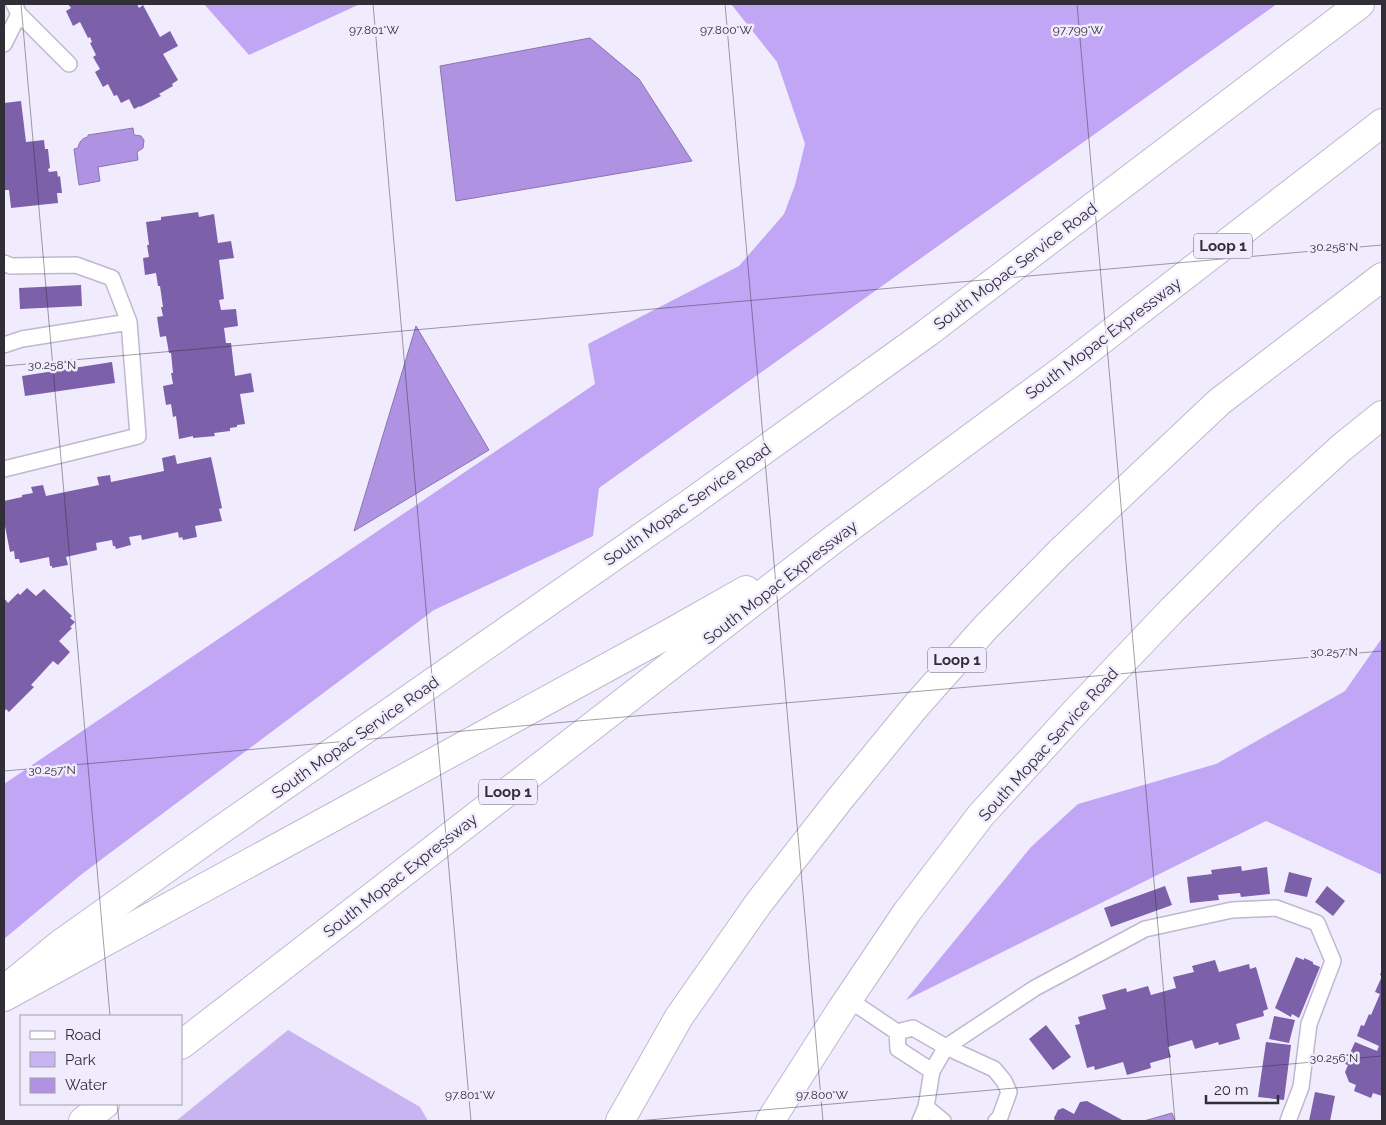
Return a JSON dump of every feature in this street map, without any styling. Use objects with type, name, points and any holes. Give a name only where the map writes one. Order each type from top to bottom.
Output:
[{"type":"main road","name":"South Mopac Service Road","points":[[4,991],[59,945],[689,504],[927,333],[1360,4]]},
{"type":"main road","name":"South Mopac Expressway","points":[[182,1044],[834,539],[1064,369],[1382,123]]},
{"type":"main road","name":"Loop 1","points":[[620,1121],[679,1017],[758,904],[915,707],[986,626],[1060,552],[1218,402],[1382,277]]},
{"type":"main road","name":"South Mopac Service Road","points":[[770,1121],[848,999],[907,912],[981,815],[1172,610],[1269,514],[1341,448],[1382,415]]},
{"type":"main road","points":[[4,996],[670,633],[834,539]]},
{"type":"main road","points":[[83,1121],[104,1105]]},
{"type":"lane","points":[[4,44],[16,9],[70,64]]},
{"type":"lane","points":[[4,263],[11,266],[76,266],[112,278],[129,322],[138,436],[4,469]]},
{"type":"lane","points":[[4,344],[129,322]]},
{"type":"lane","points":[[943,1121],[923,1114],[932,1071],[946,1047],[1035,988],[1145,929],[1232,910],[1276,908],[1316,923],[1333,961],[1309,1024],[1301,1087],[1288,1121]]},
{"type":"lane","points":[[848,999],[897,1032],[913,1028],[946,1047],[994,1069],[1004,1081],[1009,1092],[1000,1117],[996,1121]]},
{"type":"lane","points":[[897,1032],[898,1049],[932,1071]]},
{"type":"green space","points":[[288,1030],[420,1107],[428,1121],[176,1121]]},
{"type":"shaded area","points":[[204,4],[360,4],[249,55]]},
{"type":"shaded area","points":[[731,4],[1277,4],[599,488],[593,536],[434,610],[82,874],[4,939],[4,784],[595,384],[588,344],[739,266],[784,214],[795,185],[805,144],[777,62]]},
{"type":"shaded area","points":[[1382,638],[1382,875],[1266,821],[906,1000],[1031,847],[1078,804],[1216,764],[1345,691]]},
{"type":"water","points":[[590,38],[639,79],[692,161],[456,201],[440,66]]},
{"type":"water","points":[[133,128],[134,135],[141,136],[144,140],[143,148],[137,152],[138,160],[98,167],[100,181],[79,185],[74,149],[78,148],[81,141],[88,137],[88,135]]},
{"type":"water","points":[[416,326],[489,450],[354,531]]},
{"type":"water","points":[[1172,1113],[1175,1121],[1144,1121]]},
{"type":"building","points":[[68,4],[137,4],[139,8],[143,5],[160,37],[170,31],[178,46],[163,54],[178,80],[172,84],[173,86],[159,94],[161,96],[140,107],[134,109],[129,99],[121,103],[117,95],[114,96],[108,84],[103,87],[95,72],[100,69],[93,57],[96,55],[90,43],[92,42],[90,37],[88,38],[80,22],[73,26],[66,11],[71,8]]},
{"type":"building","points":[[21,101],[26,142],[44,140],[45,149],[48,149],[49,172],[57,171],[58,177],[60,176],[62,193],[57,193],[58,203],[11,208],[9,190],[4,190],[4,103]]},
{"type":"building","points":[[198,212],[199,217],[214,214],[218,243],[231,241],[234,258],[219,260],[224,299],[219,300],[221,310],[236,309],[238,326],[224,328],[226,343],[231,343],[235,376],[251,373],[254,392],[240,394],[245,424],[230,428],[230,431],[214,433],[215,436],[193,438],[193,436],[179,439],[176,416],[173,417],[171,404],[166,405],[163,386],[173,384],[171,373],[173,373],[171,353],[169,353],[166,336],[160,337],[157,317],[163,316],[160,286],[158,286],[156,273],[145,275],[143,258],[149,257],[146,222],[161,220],[161,217]]},
{"type":"building","points":[[81,285],[82,306],[20,309],[19,288]]},
{"type":"building","points":[[112,362],[115,383],[25,396],[22,376]]},
{"type":"building","points":[[175,455],[177,464],[211,457],[222,508],[219,509],[222,521],[195,526],[197,537],[183,540],[182,537],[179,538],[178,532],[142,540],[141,535],[129,537],[131,545],[116,549],[113,546],[112,540],[96,543],[97,550],[66,557],[68,565],[52,568],[49,557],[20,563],[19,559],[15,559],[14,551],[10,552],[4,521],[4,501],[33,493],[31,487],[43,485],[46,496],[99,485],[97,477],[110,475],[111,482],[164,471],[162,458]]},
{"type":"building","points":[[27,588],[36,596],[44,589],[72,616],[70,618],[75,622],[70,627],[72,628],[59,641],[70,652],[58,665],[53,661],[31,685],[34,687],[9,712],[6,709],[4,712],[4,598],[8,603],[18,593],[20,595]]},
{"type":"building","points":[[1241,866],[1242,871],[1267,867],[1270,894],[1241,897],[1240,893],[1218,895],[1219,900],[1190,903],[1187,877],[1212,874],[1211,870]]},
{"type":"building","points":[[1289,872],[1312,878],[1307,897],[1284,892]]},
{"type":"building","points":[[1165,886],[1172,905],[1111,927],[1104,908]]},
{"type":"building","points":[[1327,886],[1345,901],[1333,916],[1315,902]]},
{"type":"building","points":[[1296,957],[1304,960],[1304,958],[1320,967],[1299,1018],[1292,1014],[1291,1017],[1275,1008]]},
{"type":"building","points":[[1215,960],[1219,972],[1249,964],[1250,969],[1256,967],[1268,1009],[1263,1011],[1264,1016],[1236,1024],[1240,1039],[1219,1045],[1218,1042],[1195,1049],[1192,1040],[1168,1047],[1171,1057],[1150,1063],[1151,1068],[1127,1075],[1123,1062],[1095,1070],[1094,1066],[1087,1068],[1075,1025],[1080,1024],[1078,1017],[1106,1009],[1102,995],[1126,988],[1127,992],[1148,986],[1151,995],[1176,988],[1173,977],[1194,972],[1192,966]]},
{"type":"building","points":[[1382,976],[1382,1096],[1373,1093],[1371,1098],[1354,1091],[1356,1085],[1349,1082],[1345,1072],[1348,1065],[1345,1064],[1355,1042],[1377,1051],[1379,1046],[1357,1036],[1361,1025],[1364,1026],[1369,1014],[1371,1015],[1380,994],[1375,992]]},
{"type":"building","points":[[1274,1016],[1295,1020],[1289,1043],[1269,1039]]},
{"type":"building","points":[[1046,1025],[1071,1057],[1053,1070],[1029,1039]]},
{"type":"building","points":[[1266,1042],[1291,1045],[1284,1100],[1258,1097]]},
{"type":"building","points":[[1315,1092],[1335,1096],[1330,1121],[1309,1121]]},
{"type":"building","points":[[1087,1101],[1124,1121],[1055,1121],[1054,1118],[1058,1110],[1063,1108],[1074,1114],[1080,1102]]}]
